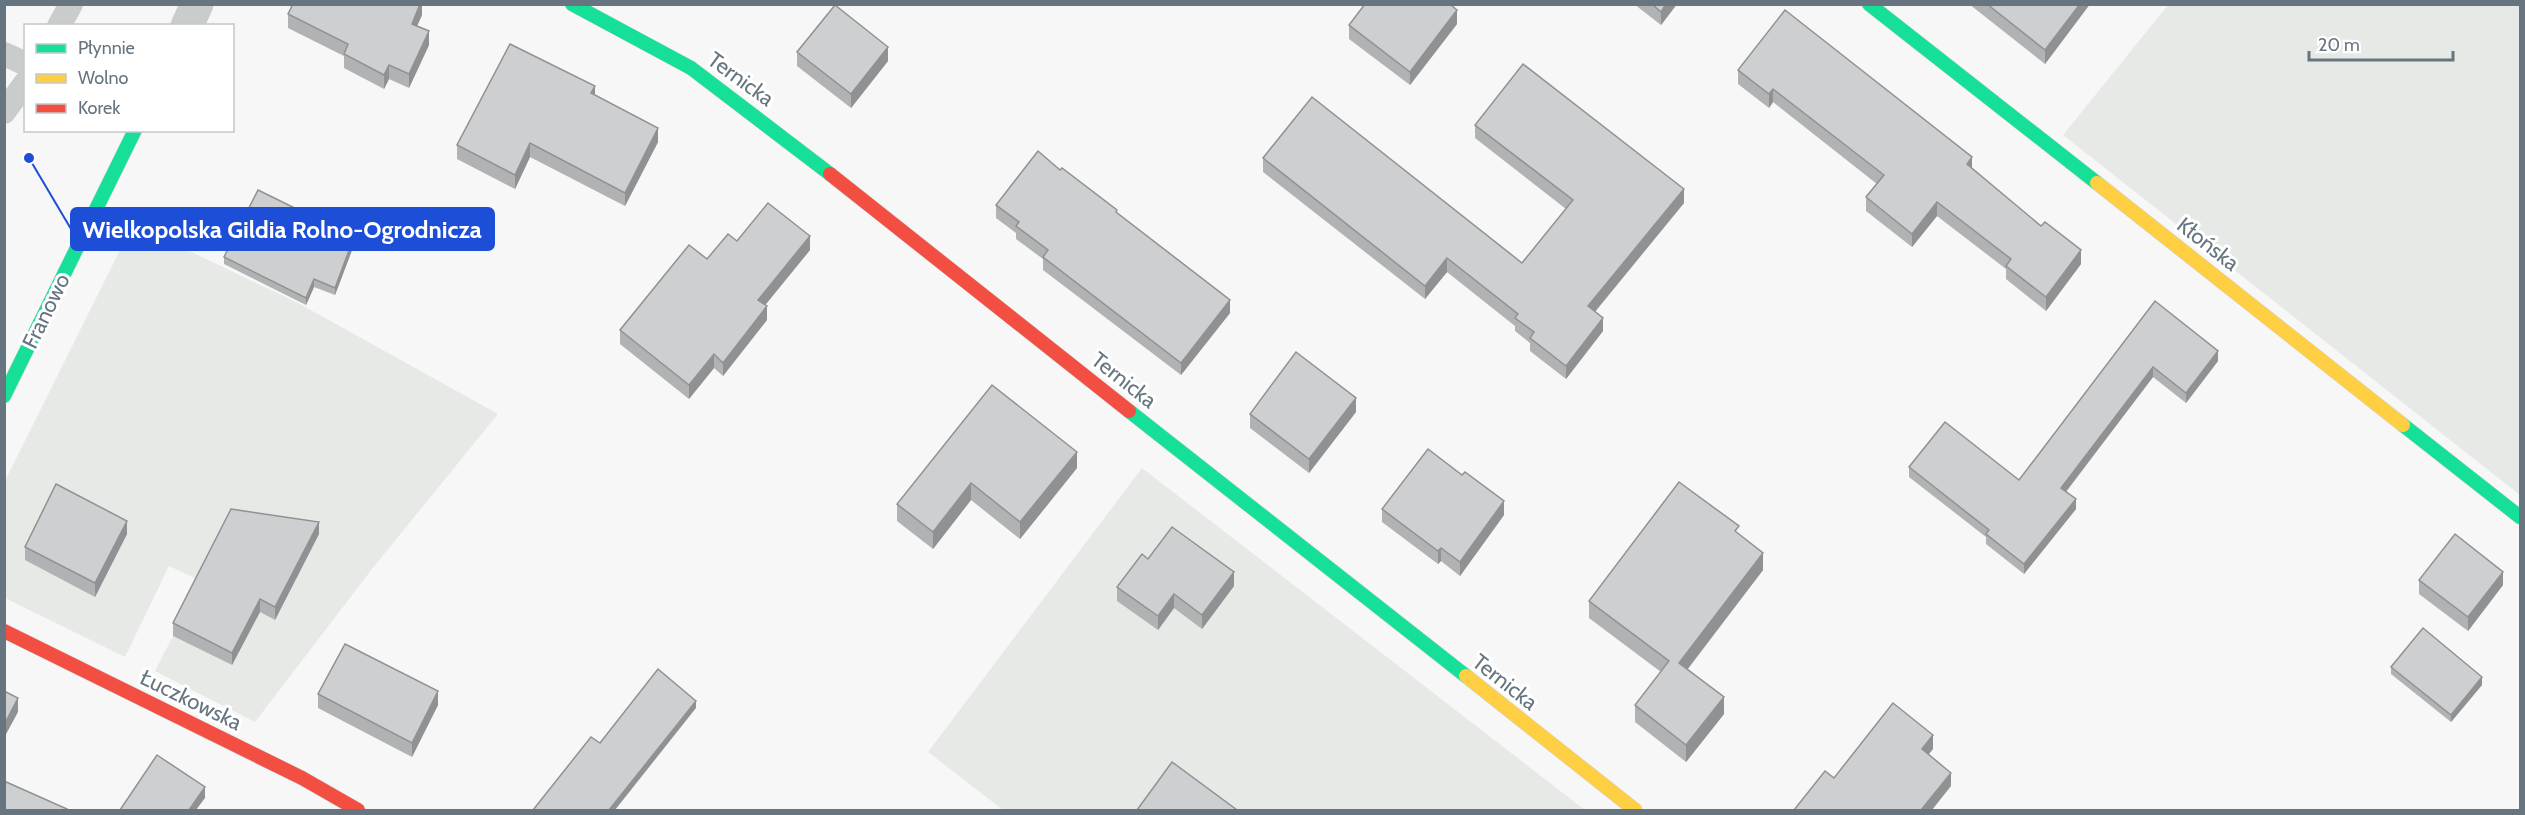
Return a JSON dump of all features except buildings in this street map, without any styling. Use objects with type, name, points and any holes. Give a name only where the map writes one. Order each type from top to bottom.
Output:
[{"type":"street","points":[[188,24],[197,4]]},
{"type":"street","name":"Ternicka","points":[[572,4],[691,68],[746,108],[1635,810]]},
{"type":"street","name":"Kłońska","points":[[1869,4],[2520,517]]},
{"type":"street","name":"Franowo","points":[[4,396],[134,132]]},
{"type":"street","name":"Łuczkowska","points":[[4,631],[302,778],[358,810]]},
{"type":"lane","points":[[60,24],[71,4]]},
{"type":"lane","points":[[4,54],[24,63]]},
{"type":"lane","points":[[4,112],[24,85]]},
{"type":"shaded area","points":[[2168,5],[2520,5],[2520,495],[2063,135]]},
{"type":"shaded area","points":[[133,224],[298,303],[498,414],[372,569],[255,722],[155,671],[173,636],[232,665],[260,612],[275,620],[292,587],[201,581],[169,566],[125,657],[5,598],[4,483]]},
{"type":"shaded area","points":[[1142,468],[1585,810],[1003,810],[928,752]]},
{"type":"traffic: fast","points":[[572,4],[691,68],[830,174]]},
{"type":"traffic: fast","points":[[1869,4],[2097,183]]},
{"type":"traffic: fast","points":[[4,396],[134,132]]},
{"type":"traffic: fast","points":[[1129,411],[1466,676]]},
{"type":"traffic: fast","points":[[2403,425],[2520,517]]},
{"type":"traffic: slow","points":[[2097,183],[2403,425]]},
{"type":"traffic: slow","points":[[1466,676],[1635,810]]},
{"type":"traffic: jam","points":[[830,174],[1129,411]]},
{"type":"traffic: jam","points":[[4,631],[302,778],[358,810]]},
{"type":"place","name":"Wielkopolska Gildia Rolno-Ogrodnicza","points":[[29,158]]}]
